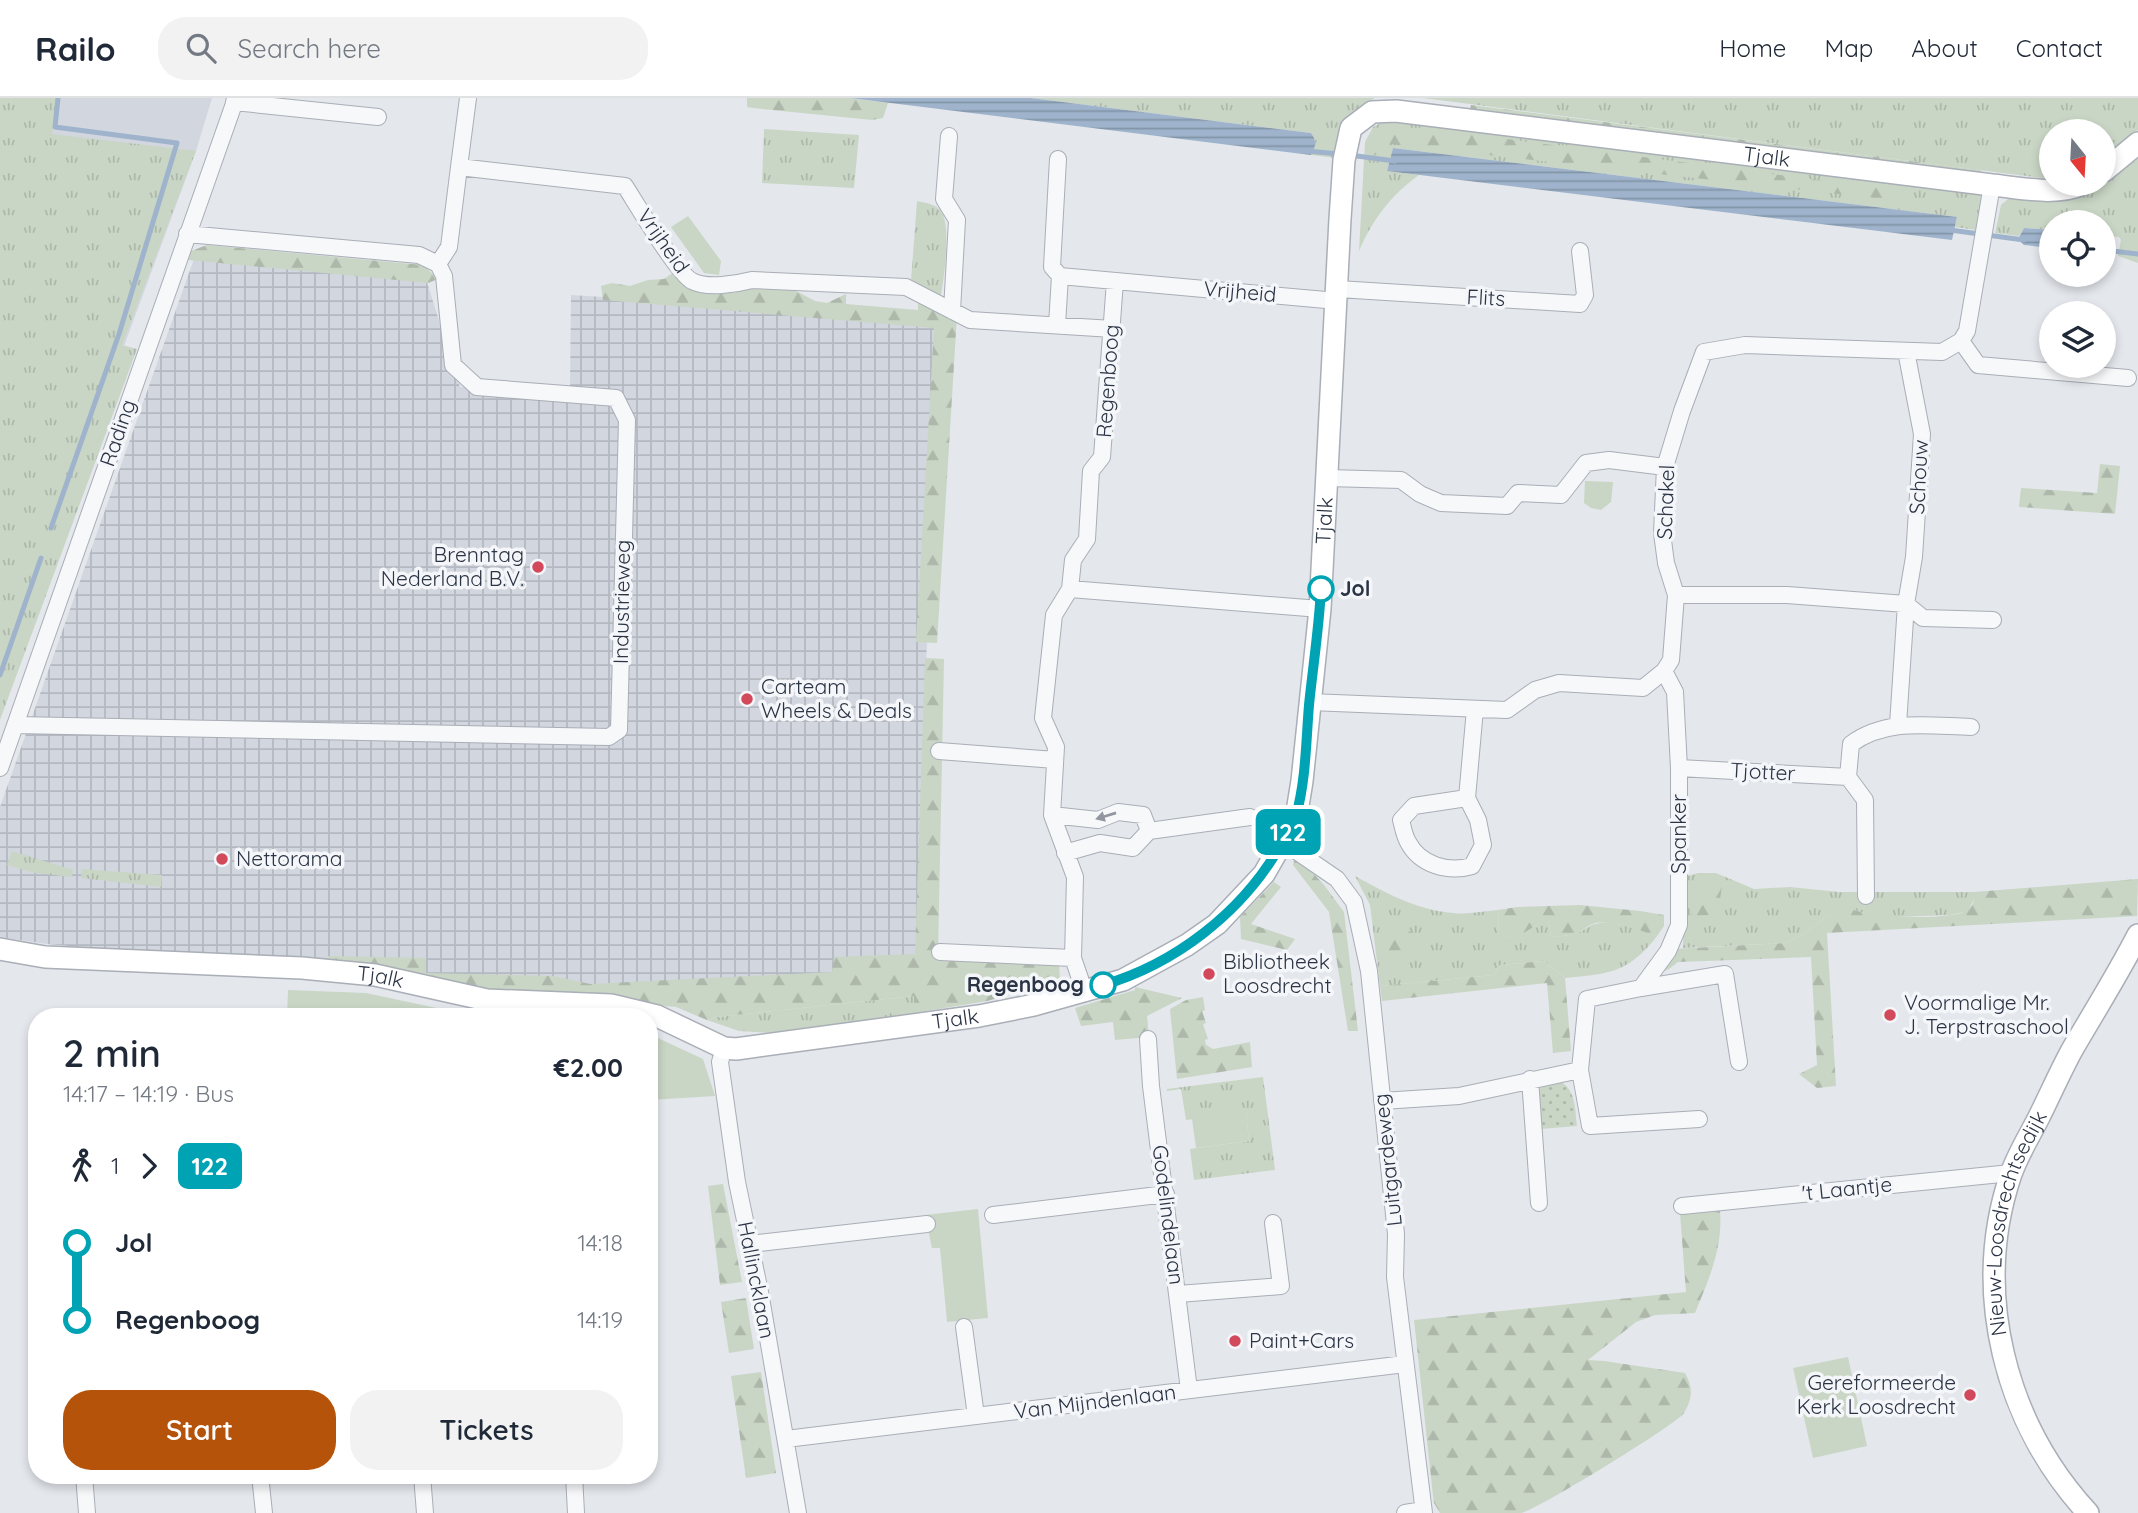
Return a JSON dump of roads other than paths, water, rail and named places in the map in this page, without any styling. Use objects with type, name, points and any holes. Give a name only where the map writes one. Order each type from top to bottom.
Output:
[{"type":"street","points":[[187,234],[419,255],[438,264],[449,247],[468,98]]},
{"type":"street","points":[[235,100],[378,117]]},
{"type":"street","name":"Rading","points":[[0,768],[235,100]]},
{"type":"street","name":"Tjalk","points":[[658,1016],[724,1048],[750,1048],[979,1016],[1034,1004],[1123,980],[1156,963],[1217,924],[1264,874],[1296,818],[1302,781],[1320,609],[1343,160],[1351,128],[1372,112],[1395,111],[1993,186],[2039,189]]},
{"type":"street","points":[[949,136],[944,198],[957,220],[952,311]]},
{"type":"street","points":[[2116,161],[2138,143]]},
{"type":"street","points":[[1058,159],[1052,267],[1060,276],[1058,325]]},
{"type":"street","name":"Vrijheid","points":[[459,166],[625,186],[676,264],[692,281],[728,286],[752,280],[906,287],[970,320],[1112,329]]},
{"type":"street","points":[[1993,186],[1967,331],[1962,341],[1978,365],[2127,378]]},
{"type":"street","name":"Flits","points":[[1337,295],[1580,304],[1585,295],[1580,251]]},
{"type":"street","name":"Industrieweg","points":[[16,725],[609,737],[619,730],[627,420],[615,398],[477,387],[453,365],[444,276],[438,264]]},
{"type":"street","name":"Vrijheid","points":[[1060,276],[1337,295]]},
{"type":"street","name":"Regenboog","points":[[1084,992],[1073,958],[1075,877],[1052,815],[1056,747],[1043,718],[1054,615],[1070,589],[1073,560],[1087,540],[1091,471],[1102,457],[1115,281]]},
{"type":"street","name":"Schakel","points":[[1664,671],[1671,660],[1676,595],[1666,563],[1662,533],[1665,467],[1704,352],[1745,345],[1942,352],[1962,341]]},
{"type":"street","name":"Schouw","points":[[1898,725],[1906,604],[1914,556],[1923,434],[1906,351]]},
{"type":"street","points":[[1327,478],[1401,480],[1420,494],[1441,503],[1507,506],[1518,494],[1561,495],[1587,463],[1609,460],[1665,467]]},
{"type":"street","points":[[1070,589],[1320,609]]},
{"type":"street","points":[[1676,595],[1787,595],[1906,604],[1923,618],[1993,620]]},
{"type":"street","points":[[1310,702],[1507,710],[1535,690],[1559,683],[1643,688],[1664,671]]},
{"type":"street","name":"Spanker","points":[[1641,988],[1668,951],[1679,925],[1679,768],[1675,692],[1664,671]]},
{"type":"street","points":[[1466,798],[1414,806],[1401,820],[1408,843],[1429,865],[1460,870],[1472,866],[1483,845],[1478,820],[1466,798],[1475,709]]},
{"type":"street","points":[[1866,896],[1865,800],[1848,777],[1851,744],[1867,732],[1898,725],[1971,727]]},
{"type":"street","points":[[939,751],[1055,760]]},
{"type":"street","name":"Tjotter","points":[[1679,768],[1848,777]]},
{"type":"street","points":[[1052,815],[1098,820],[1118,812],[1143,816],[1149,831]]},
{"type":"street","points":[[1065,853],[1100,843],[1133,848],[1149,831],[1250,817]]},
{"type":"street","name":"Luitgardeweg","points":[[1283,842],[1337,879],[1354,902],[1369,971],[1396,1234],[1395,1278],[1424,1512]]},
{"type":"street","name":"Nieuw-Loosdrechtsedijk","points":[[2088,1513],[2049,1462],[2019,1407],[2005,1368],[1997,1320],[1995,1269],[1998,1230],[2011,1173],[2071,1052],[2138,935]]},
{"type":"street","name":"Tjalk","points":[[0,949],[45,957],[302,968],[375,975],[487,1000],[611,1005],[624,1008]]},
{"type":"street","points":[[940,952],[1073,958]]},
{"type":"street","points":[[1699,1119],[1590,1126],[1580,1070],[1587,999],[1725,974],[1740,1062]]},
{"type":"street","name":"Godelindelaan","points":[[1148,1039],[1189,1390]]},
{"type":"street","name":"Hallincklaan","points":[[724,1048],[720,1062],[737,1182],[798,1513]]},
{"type":"street","points":[[1382,1101],[1459,1096],[1580,1070]]},
{"type":"street","points":[[1530,1079],[1539,1203]]},
{"type":"street","name":"'t Laantje","points":[[1682,1206],[2011,1173]]},
{"type":"street","points":[[993,1215],[1166,1194]]},
{"type":"street","points":[[1178,1294],[1281,1286],[1273,1223]]},
{"type":"street","points":[[750,1244],[927,1224]]},
{"type":"street","points":[[964,1327],[976,1416]]},
{"type":"street","name":"Van Mijndenlaan","points":[[786,1439],[1405,1364]]},
{"type":"street","points":[[85,1484],[87,1513]]},
{"type":"street","points":[[261,1484],[264,1513]]},
{"type":"street","points":[[423,1484],[425,1513]]},
{"type":"street","points":[[574,1484],[576,1513]]},
{"type":"street","points":[[1405,1513],[1424,1512]]},
{"type":"water","points":[[850,98],[1031,98],[1311,133],[1315,144],[1311,155]]},
{"type":"water","points":[[1393,148],[1957,217],[1952,240],[1387,171]]},
{"type":"water","points":[[2024,228],[2039,229],[2039,247],[2024,245],[2018,239]]},
{"type":"waterway","points":[[51,528],[119,334],[177,143],[55,127],[58,98]]},
{"type":"waterway","points":[[1307,151],[1339,154]]},
{"type":"waterway","points":[[1349,155],[1395,161]]},
{"type":"waterway","points":[[1950,230],[2024,240]]},
{"type":"waterway","points":[[2116,251],[2138,254]]},
{"type":"waterway","points":[[0,675],[41,558]]},
{"type":"place","name":"Brenntag Nederland B.V.","points":[[538,567]]},
{"type":"place","name":"Jol","points":[[1321,589]]},
{"type":"place","name":"Carteam Wheels & Deals","points":[[747,699]]},
{"type":"place","name":"Nettorama","points":[[222,859]]},
{"type":"place","name":"Bibliotheek Loosdrecht","points":[[1209,974]]},
{"type":"place","name":"Regenboog","points":[[1103,985]]},
{"type":"place","name":"Voormalige Mr. J. Terpstraschool","points":[[1890,1015]]},
{"type":"place","name":"Paint+Cars","points":[[1235,1341]]},
{"type":"place","name":"Gereformeerde Kerk Loosdrecht","points":[[1970,1395]]}]
